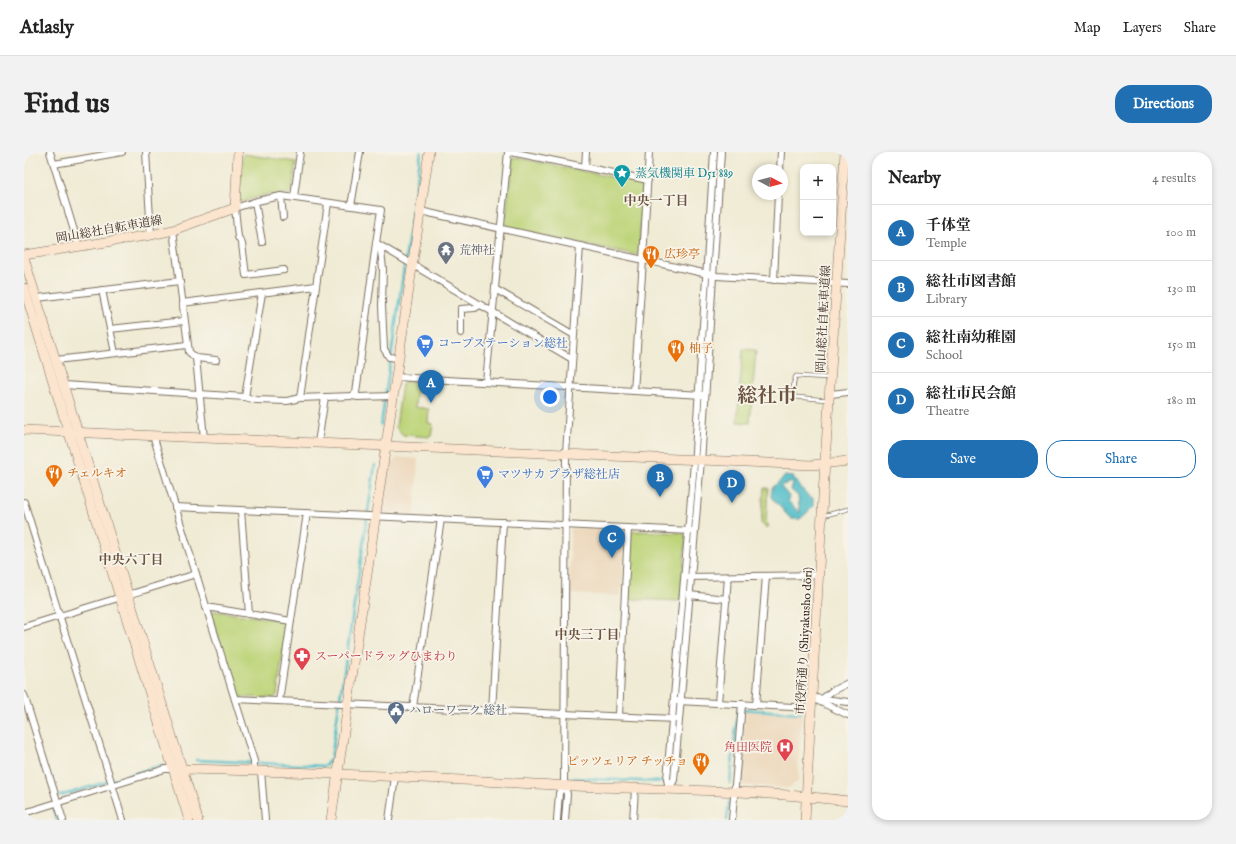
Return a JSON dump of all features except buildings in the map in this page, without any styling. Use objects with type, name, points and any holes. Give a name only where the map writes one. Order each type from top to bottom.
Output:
[{"type":"street","points":[[50,152],[79,247]]},
{"type":"street","points":[[54,164],[122,152]]},
{"type":"street","points":[[146,152],[151,235]]},
{"type":"street","points":[[238,152],[235,208],[238,237],[242,244],[246,275],[284,270]]},
{"type":"street","points":[[294,197],[300,152]]},
{"type":"street","points":[[351,206],[360,152]]},
{"type":"street","points":[[331,820],[337,774],[342,704],[370,516],[386,446],[388,396],[396,377],[393,357],[407,262],[420,211],[429,152]]},
{"type":"street","points":[[486,382],[508,152]]},
{"type":"street","points":[[512,152],[648,180]]},
{"type":"street","points":[[585,167],[586,152]]},
{"type":"street","points":[[634,391],[649,152]]},
{"type":"street","points":[[710,274],[714,152]]},
{"type":"street","points":[[669,790],[674,780],[677,701],[688,577],[710,274],[721,152]]},
{"type":"street","points":[[780,164],[781,152]]},
{"type":"street","name":"岡山総社自転車道線","points":[[825,464],[832,378],[845,152]]},
{"type":"street","points":[[235,208],[281,196],[381,210],[356,393],[352,396]]},
{"type":"street","points":[[281,196],[282,217]]},
{"type":"street","points":[[774,280],[778,200]]},
{"type":"street","points":[[255,202],[262,242]]},
{"type":"street","points":[[300,398],[328,203]]},
{"type":"street","name":"岡山総社自転車道線","points":[[24,257],[173,230],[235,208]]},
{"type":"street","points":[[420,211],[710,274],[774,280],[848,284]]},
{"type":"street","points":[[173,230],[189,352],[196,358],[216,360]]},
{"type":"street","points":[[376,243],[572,359]]},
{"type":"street","points":[[376,243],[381,251],[383,269],[382,305],[384,349],[393,357]]},
{"type":"street","points":[[565,820],[567,794],[564,785],[566,453],[580,246]]},
{"type":"street","points":[[24,257],[79,432],[124,596]]},
{"type":"street","points":[[37,298],[180,281]]},
{"type":"street","points":[[182,304],[316,286]]},
{"type":"street","points":[[24,288],[68,432],[124,596],[178,769],[198,820]]},
{"type":"street","points":[[495,289],[574,335]]},
{"type":"street","points":[[102,290],[115,353]]},
{"type":"street","points":[[245,397],[262,293]]},
{"type":"street","points":[[461,333],[461,309],[475,308],[480,305]]},
{"type":"street","points":[[110,329],[184,321]]},
{"type":"street","points":[[56,360],[187,345]]},
{"type":"street","points":[[196,358],[204,438]]},
{"type":"street","points":[[396,377],[702,395]]},
{"type":"street","points":[[64,385],[245,397],[256,400],[287,401],[300,398],[388,396]]},
{"type":"street","points":[[830,397],[848,392]]},
{"type":"street","points":[[318,443],[325,397]]},
{"type":"street","points":[[24,430],[812,465],[848,461]]},
{"type":"street","points":[[153,435],[256,767],[265,820]]},
{"type":"street","name":"市役所通り (Shiyakusho dōri)","points":[[805,820],[825,464]]},
{"type":"street","points":[[24,502],[123,820]]},
{"type":"street","points":[[175,507],[691,531]]},
{"type":"street","points":[[241,510],[249,614]]},
{"type":"street","points":[[279,702],[307,513]]},
{"type":"street","points":[[413,707],[441,519]]},
{"type":"street","points":[[492,711],[503,522]]},
{"type":"street","points":[[619,716],[628,528]]},
{"type":"street","points":[[24,627],[196,574]]},
{"type":"street","points":[[688,577],[819,575]]},
{"type":"street","points":[[756,705],[766,576]]},
{"type":"street","points":[[677,701],[689,595],[688,577]]},
{"type":"street","points":[[718,703],[728,577]]},
{"type":"street","points":[[689,595],[727,599]]},
{"type":"street","points":[[206,608],[291,621]]},
{"type":"street","points":[[822,699],[832,691],[848,683]]},
{"type":"street","points":[[24,695],[63,820]]},
{"type":"street","points":[[812,698],[848,702]]},
{"type":"street","points":[[812,698],[848,715]]},
{"type":"street","points":[[235,699],[676,719]]},
{"type":"street","points":[[677,701],[718,703],[741,708],[756,705],[812,708]]},
{"type":"street","points":[[732,820],[741,708]]},
{"type":"street","points":[[24,813],[57,803],[111,783],[165,769],[256,767],[337,774],[806,796],[848,801]]},
{"type":"street","points":[[178,769],[189,820]]},
{"type":"street","points":[[389,820],[395,777]]},
{"type":"street","points":[[557,820],[559,793],[564,785]]},
{"type":"street","points":[[633,820],[635,788]]},
{"type":"lane","points":[[830,397],[795,397],[794,380],[795,377],[798,376],[832,378]]},
{"type":"lane","points":[[822,516],[848,509]]},
{"type":"shaded area","points":[[398,457],[418,459],[415,515],[385,513],[383,510],[389,465]]},
{"type":"shaded area","points":[[573,528],[621,530],[625,534],[621,596],[570,594],[570,531]]},
{"type":"shaded area","points":[[746,711],[802,714],[798,781],[789,788],[739,785]]},
{"type":"green space","points":[[243,154],[296,162],[292,191],[288,194],[264,195],[242,202],[239,199]]},
{"type":"green space","points":[[513,157],[641,183],[643,188],[639,253],[637,255],[508,228],[505,224]]},
{"type":"green space","points":[[743,349],[756,350],[750,423],[737,422]]},
{"type":"green space","points":[[406,381],[417,382],[415,407],[429,409],[428,423],[433,424],[431,437],[403,435],[396,427],[402,384]]},
{"type":"green space","points":[[764,488],[768,488],[766,522],[769,526],[766,528],[761,523]]},
{"type":"green space","points":[[634,531],[683,533],[686,537],[680,601],[628,599],[631,533]]},
{"type":"green space","points":[[214,611],[285,621],[287,624],[277,695],[274,698],[239,697],[236,694],[211,613]]},
{"type":"water","points":[[785,476],[794,477],[794,479],[810,498],[813,498],[813,507],[800,519],[791,519],[771,497],[772,488]],"holes":[[[793,482],[791,490],[798,496],[800,513],[788,501],[789,496],[781,487],[782,485]]]},
{"type":"waterway","points":[[381,425],[421,152]]},
{"type":"waterway","points":[[710,270],[718,152]]},
{"type":"waterway","points":[[699,438],[709,279]]},
{"type":"waterway","points":[[196,760],[324,766],[331,759],[375,465]]},
{"type":"waterway","points":[[678,695],[696,472]]},
{"type":"waterway","points":[[730,783],[738,709],[801,713]]},
{"type":"waterway","points":[[670,779],[675,728]]},
{"type":"waterway","points":[[60,796],[162,765]]},
{"type":"waterway","points":[[571,778],[662,782]]},
{"type":"waterway","points":[[561,820],[563,794]]},
{"type":"waterway","points":[[727,820],[729,802]]},
{"type":"waterway","points":[[53,809],[57,820]]},
{"type":"place","name":"蒸気機関車 D51 889","points":[[622,188]]},
{"type":"place","name":"荒神社","points":[[446,265]]},
{"type":"place","name":"広珍亭","points":[[651,269]]},
{"type":"place","name":"コープステーション総社","points":[[425,358]]},
{"type":"place","name":"柚子","points":[[676,363]]},
{"type":"place","name":"千体堂","points":[[431,403]]},
{"type":"place","name":"チェルキオ","points":[[54,488]]},
{"type":"place","name":"マツサカ プラザ総社店","points":[[485,489]]},
{"type":"place","name":"総社市図書館","points":[[660,497]]},
{"type":"place","name":"総社市民会館","points":[[732,503]]},
{"type":"place","name":"総社南幼稚園","points":[[612,558]]},
{"type":"place","name":"スーパードラッグひまわり","points":[[302,671]]},
{"type":"place","name":"ハローワーク 総社","points":[[396,725]]},
{"type":"place","name":"角田医院","points":[[785,762]]},
{"type":"place","name":"ピッツェリア チッチョ","points":[[701,776]]},
{"type":"district","name":"中央一丁目","points":[[656,200]]},
{"type":"district","name":"総社市","points":[[767,395]]},
{"type":"district","name":"中央六丁目","points":[[131,559]]},
{"type":"district","name":"中央三丁目","points":[[587,634]]}]
